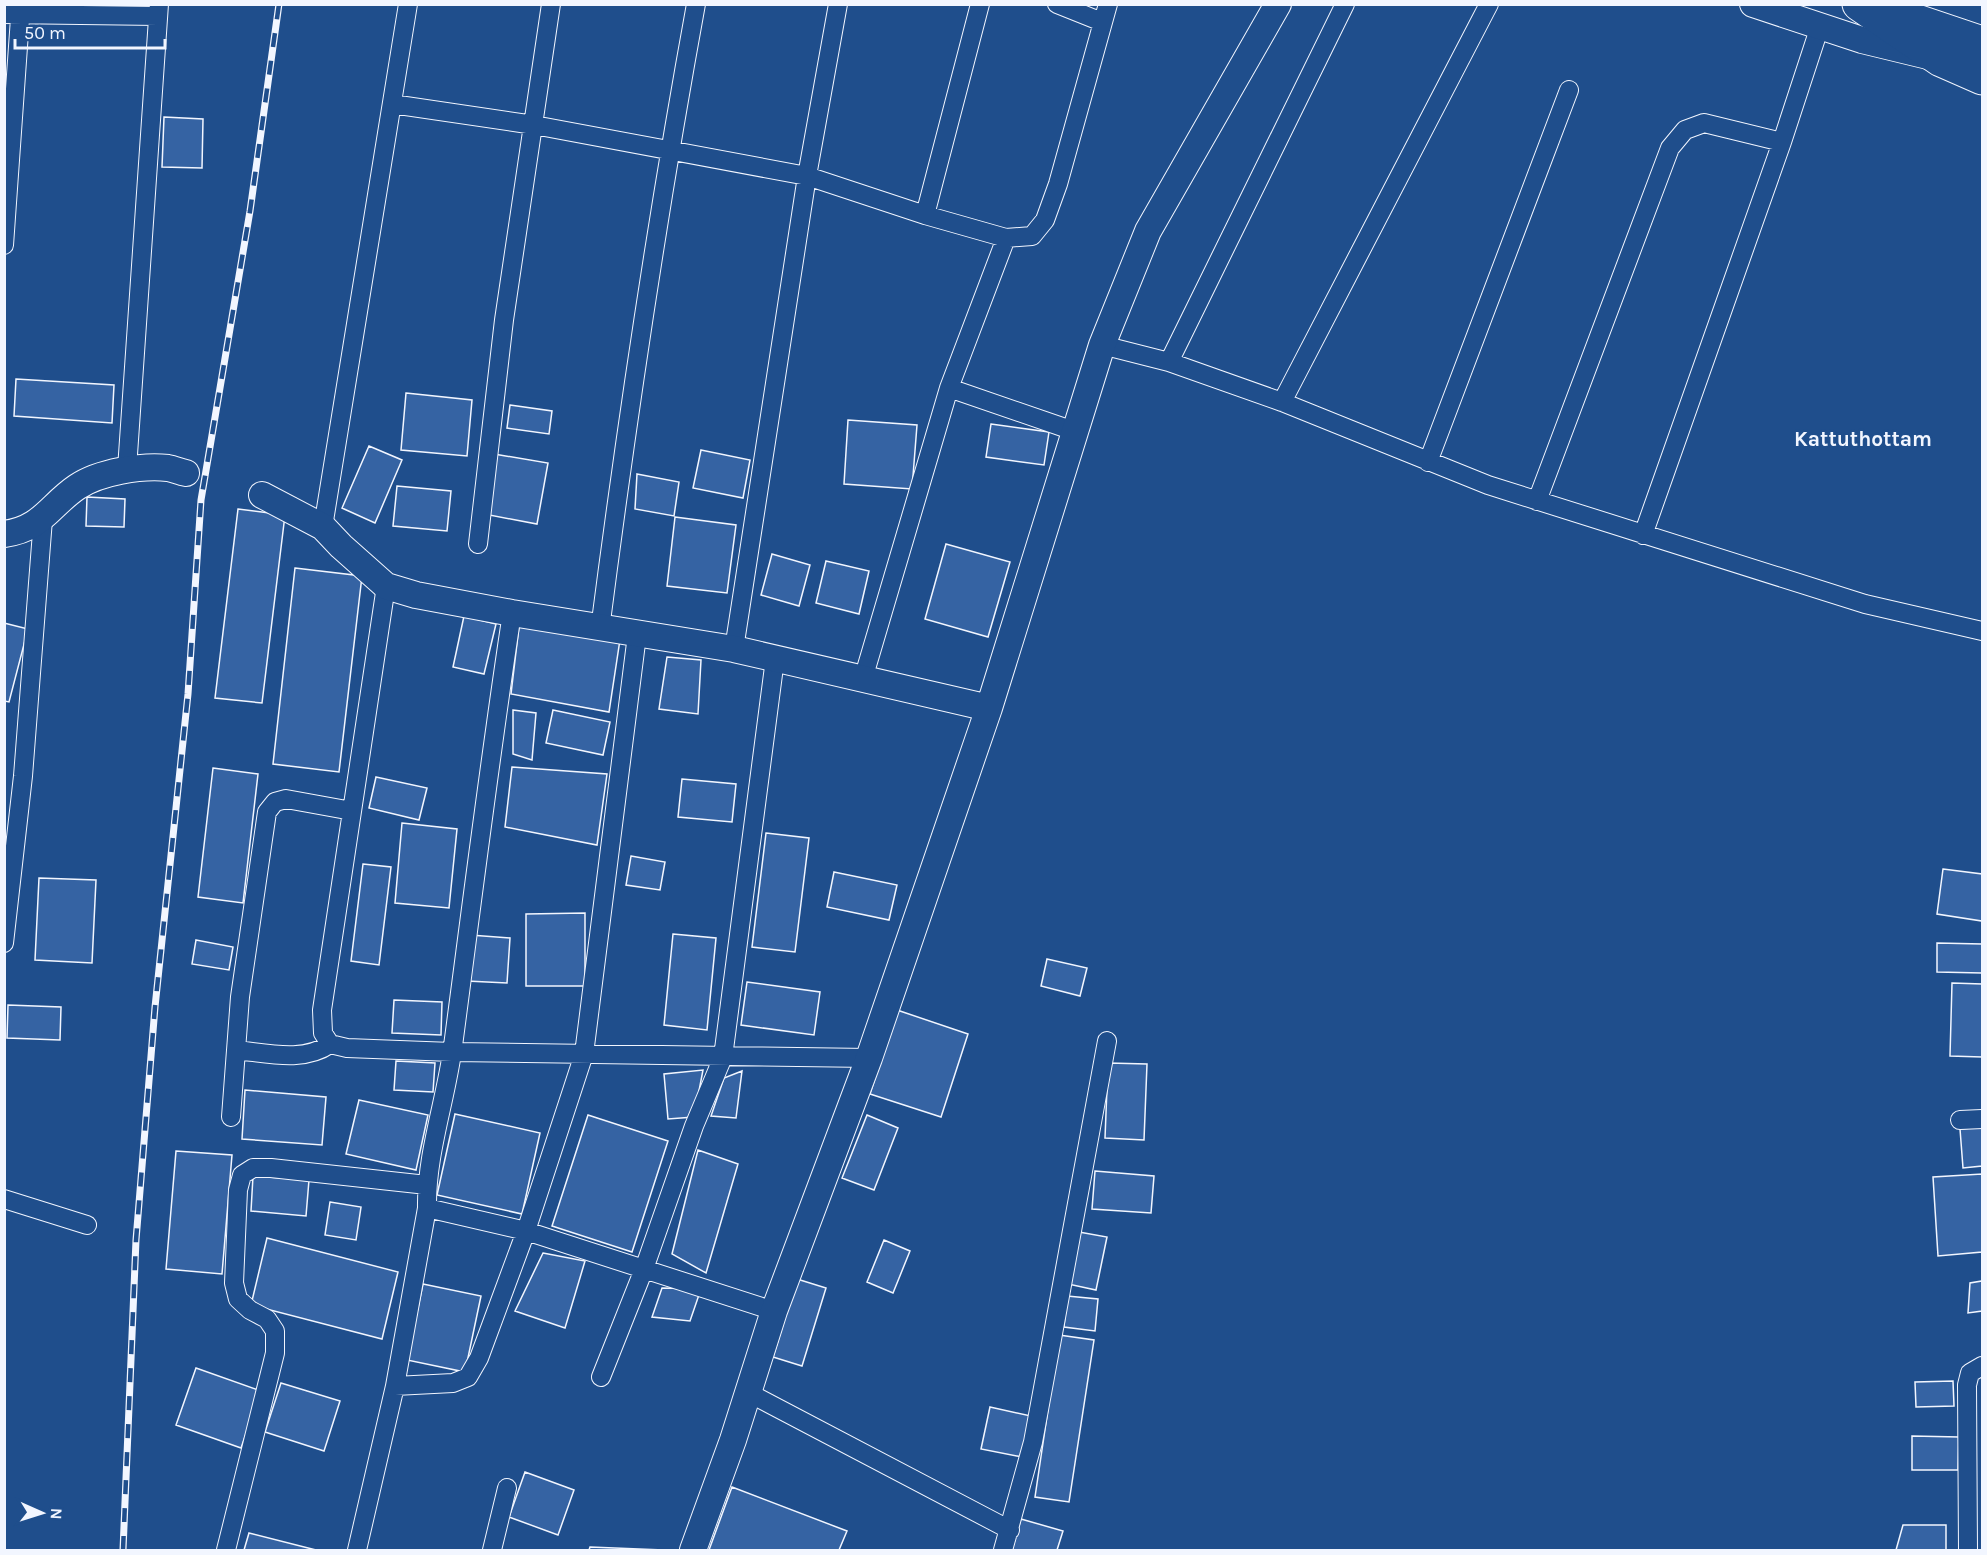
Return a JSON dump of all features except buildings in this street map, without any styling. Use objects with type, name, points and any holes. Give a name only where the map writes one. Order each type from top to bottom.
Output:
[{"type":"highway","points":[[1859,4],[1941,60],[1983,78]]},
{"type":"highway","points":[[1868,4],[1983,43]]},
{"type":"street","points":[[323,527],[408,4]]},
{"type":"street","points":[[478,544],[504,320],[551,4]]},
{"type":"street","points":[[600,629],[619,482],[669,151],[696,4]]},
{"type":"street","points":[[734,650],[807,176],[838,4]]},
{"type":"street","points":[[925,215],[980,4]]},
{"type":"street","points":[[1057,4],[1102,22]]},
{"type":"street","points":[[392,104],[534,125],[807,176],[925,215],[1006,238],[1032,236],[1046,220],[1058,184],[1108,4]]},
{"type":"street","points":[[693,1551],[733,1440],[774,1311],[869,1058],[989,708],[1102,345],[1148,231],[1278,4]]},
{"type":"street","points":[[1169,363],[1345,4]]},
{"type":"street","points":[[1282,402],[1489,4]]},
{"type":"street","points":[[1753,4],[1862,40],[1941,60]]},
{"type":"street","points":[[4,245],[15,11],[159,10],[127,469]]},
{"type":"street","points":[[1643,535],[1782,142],[1820,27]]},
{"type":"street","points":[[1428,462],[1569,90]]},
{"type":"street","points":[[1537,501],[1670,148],[1685,130],[1704,123],[1782,142]]},
{"type":"street","points":[[863,679],[949,388],[1006,238]]},
{"type":"street","points":[[1102,345],[1169,363],[1282,402],[1428,462],[1537,501],[1865,604],[1983,631]]},
{"type":"street","points":[[949,388],[1074,431]]},
{"type":"street","points":[[4,534],[19,532],[43,519],[78,486],[107,475],[127,469],[168,468],[186,473]]},
{"type":"street","points":[[262,495],[323,527],[386,586],[512,613],[775,658],[989,708]]},
{"type":"street","points":[[4,943],[23,776],[43,519]]},
{"type":"street","points":[[330,1044],[323,1033],[322,1010],[386,586]]},
{"type":"street","points":[[357,1551],[395,1386],[428,1208],[427,1185],[452,1052],[512,613]]},
{"type":"street","points":[[395,1386],[453,1383],[468,1377],[479,1358],[526,1231],[584,1054],[637,635]]},
{"type":"street","points":[[602,1377],[644,1269],[694,1126],[723,1057],[775,658]]},
{"type":"street","points":[[231,1117],[240,997],[267,812],[275,802],[286,799],[352,811]]},
{"type":"street","points":[[1003,1551],[1034,1442],[1107,1041]]},
{"type":"street","points":[[236,1050],[299,1055],[312,1054],[330,1044],[347,1048],[452,1052],[869,1058]]},
{"type":"street","points":[[1960,1120],[1983,1119]]},
{"type":"street","points":[[226,1551],[275,1353],[275,1331],[267,1319],[250,1310],[238,1299],[234,1283],[238,1190],[242,1175],[253,1168],[271,1168],[427,1185]]},
{"type":"street","points":[[4,1199],[87,1225]]},
{"type":"street","points":[[428,1208],[526,1231],[774,1311]]},
{"type":"street","points":[[1968,1551],[1967,1385],[1970,1373],[1983,1366]]},
{"type":"street","points":[[747,1392],[1010,1530]]},
{"type":"street","points":[[492,1551],[507,1488]]},
{"type":"railway","points":[[123,1550],[136,1240],[155,1007],[188,694],[201,500],[250,211],[279,4]]},
{"type":"district","name":"Kattuthottam","points":[[1863,439]]}]
